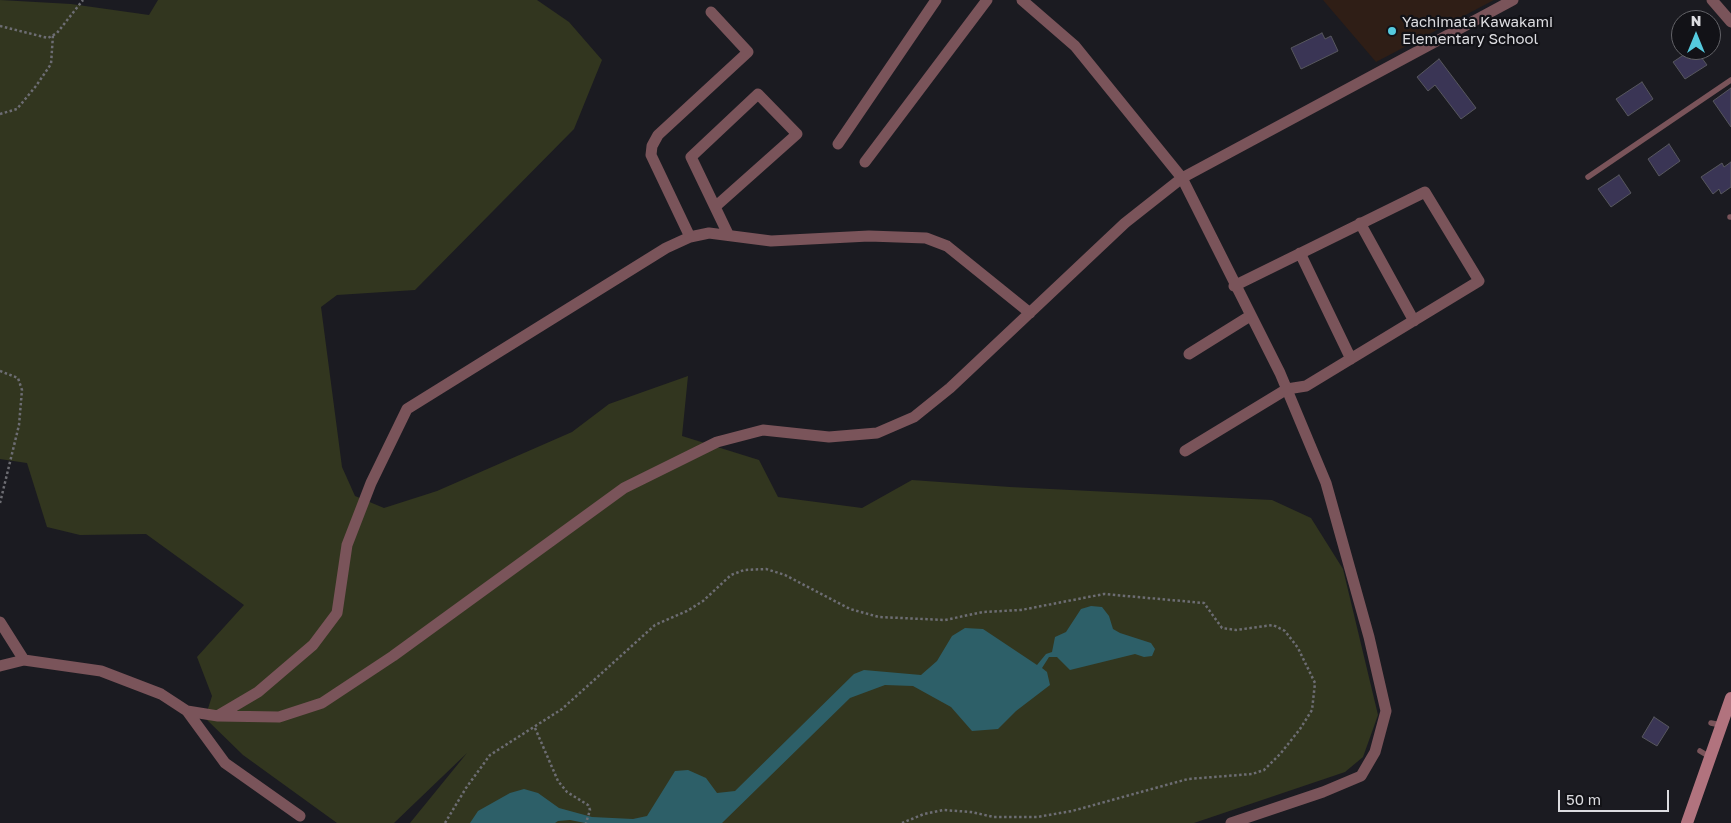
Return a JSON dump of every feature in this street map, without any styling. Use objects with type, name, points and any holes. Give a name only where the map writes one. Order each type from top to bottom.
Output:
[{"type":"street","points":[[838,144],[936,0]]},
{"type":"street","points":[[865,162],[987,0]]},
{"type":"street","points":[[1022,0],[1075,46],[1182,178],[1286,390],[1326,483],[1369,637],[1386,711],[1375,752],[1361,776],[1323,792],[1231,823]]},
{"type":"street","points":[[188,711],[218,716],[279,717],[322,703],[401,650],[624,488],[717,442],[763,430],[829,437],[878,433],[914,417],[950,388],[968,368],[1030,313],[1125,223],[1182,178],[1513,0]]},
{"type":"street","points":[[1712,0],[1730,20]]},
{"type":"street","points":[[690,237],[651,156],[652,146],[658,136],[748,52],[711,12]]},
{"type":"street","points":[[715,207],[798,134],[758,94],[692,157],[715,207],[728,234]]},
{"type":"street","points":[[1185,451],[1286,390],[1306,386],[1479,281],[1425,192],[1234,286]]},
{"type":"street","points":[[1360,224],[1414,321]]},
{"type":"street","points":[[218,716],[258,692],[313,645],[337,613],[347,546],[371,483],[407,409],[650,258],[690,237],[709,233],[771,241],[869,236],[926,238],[947,246],[1030,313]]},
{"type":"street","points":[[1300,253],[1351,359]]},
{"type":"street","points":[[1189,354],[1250,316]]},
{"type":"street","points":[[0,622],[24,660]]},
{"type":"street","points":[[0,666],[24,660],[101,671],[161,694],[188,711],[225,763],[300,816]]},
{"type":"street","points":[[1687,823],[1705,754],[1716,724],[1731,698]]},
{"type":"lane","points":[[1588,177],[1731,80]]},
{"type":"path","points":[[0,26],[48,38],[57,33],[84,0]]},
{"type":"path","points":[[0,114],[17,109],[41,79],[51,64],[53,35]]},
{"type":"path","points":[[0,371],[18,378],[22,390],[19,425],[0,503]]},
{"type":"path","points":[[445,823],[466,788],[490,755],[562,710],[580,691],[603,674],[655,625],[687,611],[703,601],[731,575],[744,570],[766,569],[785,575],[850,609],[879,617],[945,620],[983,612],[1021,610],[1104,594],[1204,603],[1222,628],[1236,630],[1273,625],[1285,631],[1298,648],[1315,683],[1312,710],[1300,730],[1264,770],[1252,774],[1188,779],[1072,811],[1037,817],[994,816],[943,810],[924,814],[902,823]]},
{"type":"path","points":[[535,728],[558,781],[567,792],[588,805],[590,810],[586,823]]},
{"type":"shaded area","name":"Yachimata Kawakami Elementary School","points":[[1323,0],[1494,0],[1376,62]]},
{"type":"green space","points":[[0,0],[71,4],[149,15],[158,0],[537,0],[569,22],[602,60],[574,129],[415,290],[337,295],[321,307],[342,467],[355,496],[384,508],[437,491],[572,432],[609,404],[688,376],[682,436],[759,460],[778,497],[862,508],[912,480],[1010,487],[1272,500],[1311,518],[1343,569],[1378,715],[1363,757],[1345,772],[1194,823],[410,823],[467,753],[394,823],[337,823],[243,755],[205,718],[212,696],[197,657],[244,605],[146,534],[80,535],[47,527],[27,463],[0,459]]},
{"type":"water","points":[[1091,606],[1102,607],[1109,616],[1113,629],[1151,643],[1155,649],[1152,656],[1144,657],[1135,654],[1070,670],[1057,657],[1049,657],[1042,668],[1047,672],[1050,685],[1016,711],[998,729],[972,731],[951,707],[913,686],[885,685],[850,698],[722,823],[585,823],[570,820],[555,823],[470,823],[478,811],[510,793],[524,789],[538,793],[559,808],[592,817],[633,819],[647,816],[675,771],[688,770],[706,778],[717,793],[735,791],[854,674],[864,670],[921,675],[937,661],[952,636],[965,628],[983,629],[1037,665],[1046,654],[1052,652],[1055,637],[1066,632],[1081,609]]},
{"type":"building","points":[[1322,33],[1325,39],[1331,36],[1338,51],[1301,69],[1291,48]]},
{"type":"building","points":[[1439,59],[1476,108],[1461,119],[1435,85],[1428,91],[1417,77]]},
{"type":"building","points":[[1676,60],[1703,60],[1707,65],[1685,79],[1673,62]]},
{"type":"building","points":[[1642,82],[1653,99],[1628,116],[1616,99]]},
{"type":"building","points":[[1731,88],[1731,127],[1713,101]]},
{"type":"building","points":[[1669,144],[1680,161],[1659,176],[1648,159]]},
{"type":"building","points":[[1731,162],[1731,187],[1721,194],[1719,189],[1713,194],[1701,177],[1722,163],[1724,167]]},
{"type":"building","points":[[1619,175],[1631,193],[1611,207],[1598,189]]},
{"type":"building","points":[[1654,717],[1669,727],[1657,746],[1642,737]]},
{"type":"place","name":"Yachimata Kawakami Elementary School","points":[[1392,31]]}]
